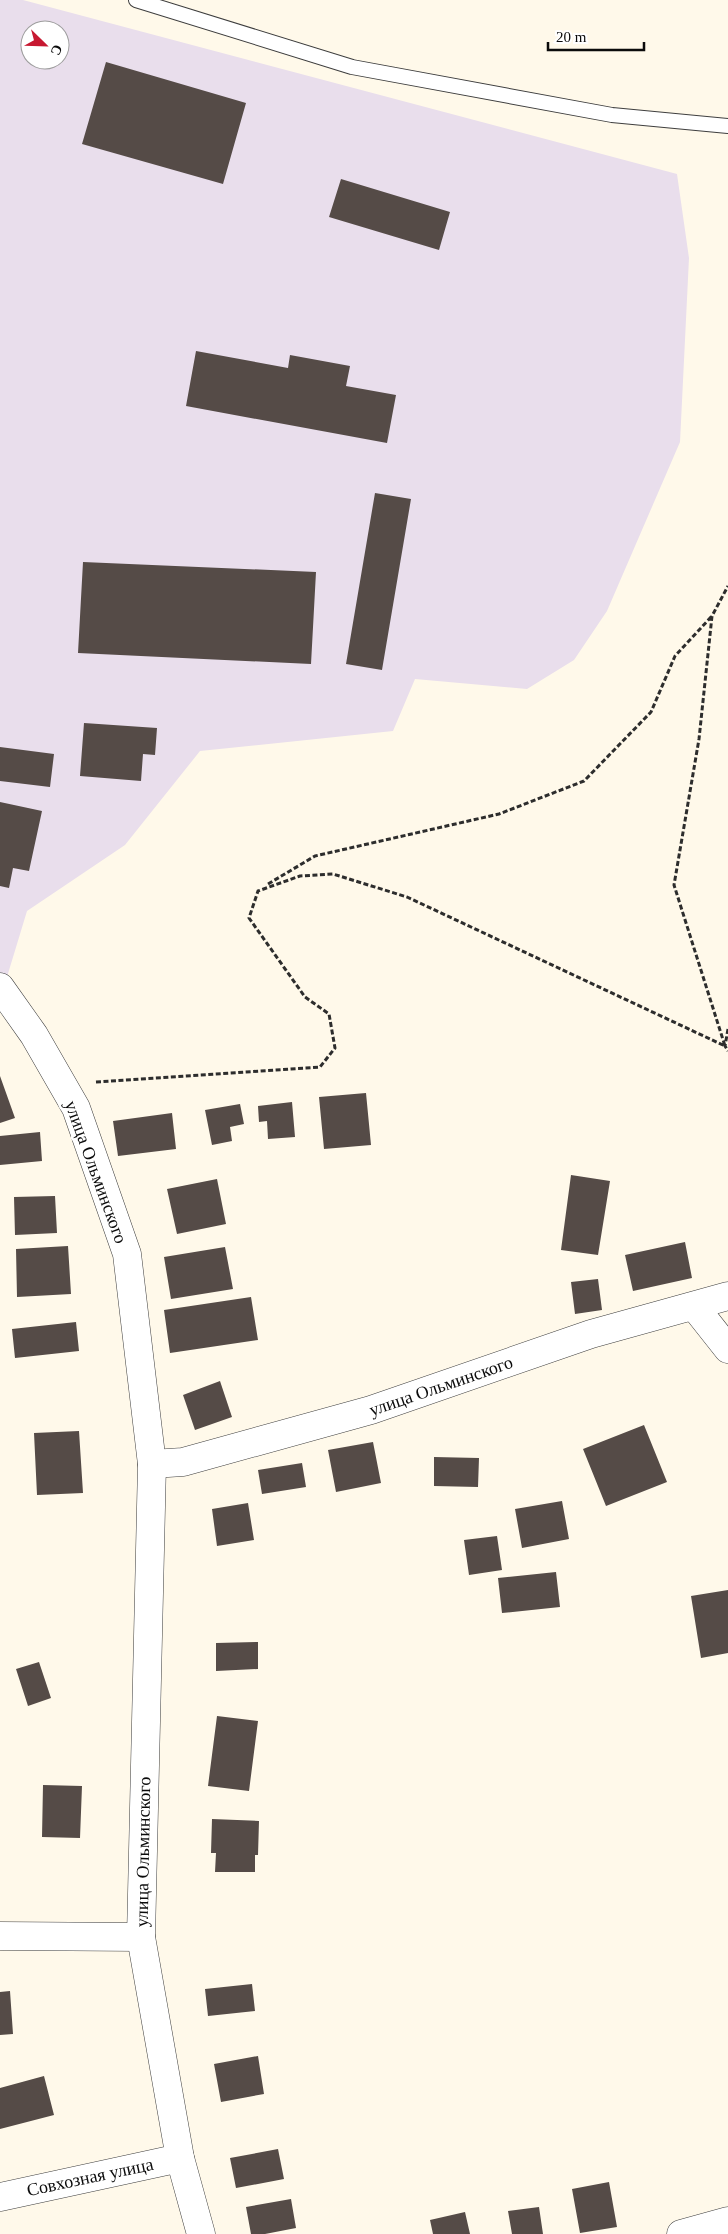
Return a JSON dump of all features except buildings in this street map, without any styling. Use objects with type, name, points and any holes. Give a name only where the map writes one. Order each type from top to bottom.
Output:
[{"type":"street","name":"улица Ольминского","points":[[0,987],[34,1035],[76,1108],[127,1254],[152,1464],[141,1937],[180,2158],[201,2234]]},
{"type":"street","name":"улица Ольминского","points":[[152,1464],[183,1462],[371,1410],[591,1334],[728,1296]]},
{"type":"street","points":[[694,1306],[728,1349]]},
{"type":"street","points":[[0,1936],[141,1937]]},
{"type":"street","name":"Совхозная улица","points":[[0,2197],[180,2158]]},
{"type":"street","points":[[681,2234],[728,2220]]},
{"type":"lane","points":[[136,0],[352,67],[612,115],[728,126]]},
{"type":"path","points":[[95,1082],[320,1067],[335,1048],[329,1014],[305,997],[249,918],[258,891],[315,856],[499,814],[584,782],[651,712],[675,656],[712,616],[728,586]]},
{"type":"path","points":[[712,616],[699,739],[674,885],[728,1052]]},
{"type":"path","points":[[258,891],[300,876],[333,874],[407,897],[725,1046]]},
{"type":"path","points":[[725,1046],[728,1029]]},
{"type":"shaded area","points":[[0,0],[23,0],[677,174],[689,258],[680,442],[607,611],[574,660],[527,689],[415,679],[393,731],[200,751],[125,845],[27,911],[0,1000]]}]
